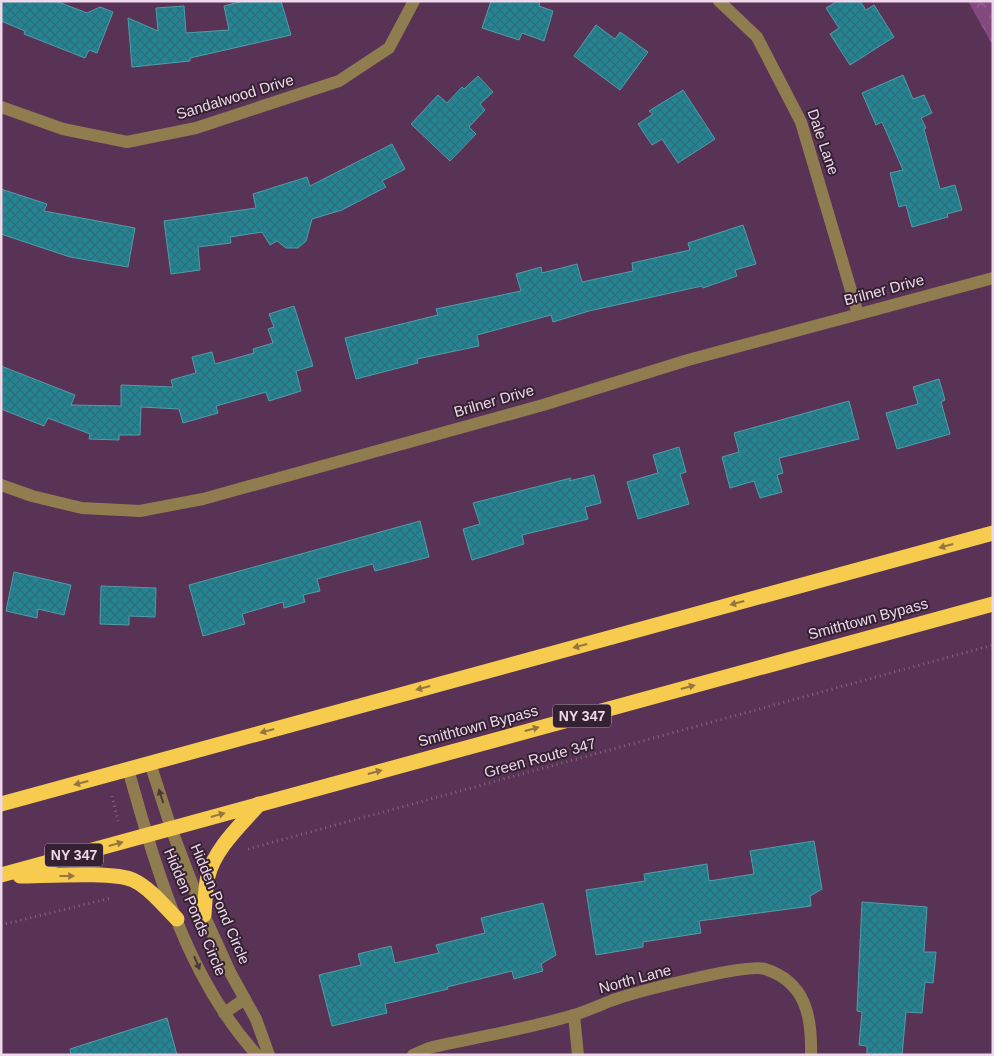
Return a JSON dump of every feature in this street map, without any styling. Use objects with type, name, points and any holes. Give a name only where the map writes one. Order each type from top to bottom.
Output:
[{"type":"highway","points":[[1,804],[993,533]]},
{"type":"highway","name":"Smithtown Bypass","points":[[1,875],[993,604]]},
{"type":"highway","points":[[204,915],[208,877],[215,860],[228,840],[259,804]]},
{"type":"highway","points":[[1,875],[110,876],[131,879],[145,888],[178,918]]},
{"type":"street","name":"Sandalwood Drive","points":[[1,107],[62,129],[127,142],[196,128],[339,81],[389,48],[414,1]]},
{"type":"street","name":"Dale Lane","points":[[718,1],[757,37],[802,122],[858,314]]},
{"type":"street","name":"Brilner Drive","points":[[1,485],[32,496],[82,508],[140,511],[203,499],[543,405],[688,360],[993,278]]},
{"type":"street","name":"Hidden Pond Circle","points":[[150,763],[171,828],[204,915],[256,1019],[269,1055]]},
{"type":"street","name":"Hidden Ponds Circle","points":[[128,769],[146,835],[200,972],[237,1033],[257,1055]]},
{"type":"street","name":"North Lane","points":[[413,1055],[430,1048],[574,1015],[614,1000],[735,970],[764,969],[786,980],[802,995],[809,1016],[811,1055]]},
{"type":"street","points":[[224,1013],[245,999]]},
{"type":"street","points":[[574,1015],[578,1055]]},
{"type":"path","name":"Green Route 347","points":[[245,850],[993,645]]},
{"type":"path","points":[[112,795],[118,821]]},
{"type":"path","points":[[1,925],[116,897]]},
{"type":"green space","points":[[968,1],[993,1],[993,46]]},
{"type":"building","points":[[1,1],[56,1],[87,13],[100,7],[113,12],[97,53],[89,50],[85,58],[24,34],[25,31],[1,21]]},
{"type":"building","points":[[243,1],[281,1],[291,35],[190,58],[190,61],[132,67],[128,18],[158,31],[156,8],[184,6],[186,33],[229,30],[224,6]]},
{"type":"building","points":[[491,1],[540,1],[539,6],[553,11],[544,41],[522,33],[519,40],[482,28]]},
{"type":"building","points":[[838,1],[860,1],[866,10],[874,5],[894,37],[850,65],[830,34],[839,28],[826,8]]},
{"type":"building","points":[[596,25],[615,39],[620,32],[648,52],[620,90],[574,56]]},
{"type":"building","points":[[903,75],[913,99],[924,95],[932,113],[921,118],[926,128],[924,129],[940,189],[955,185],[962,210],[947,214],[948,217],[912,227],[906,205],[899,207],[890,173],[903,170],[882,122],[876,125],[862,93]]},
{"type":"building","points":[[478,76],[493,92],[480,104],[485,110],[469,127],[476,134],[450,161],[411,124],[438,95],[447,103],[462,87],[464,89]]},
{"type":"building","points":[[683,90],[715,139],[678,163],[662,139],[652,145],[638,124],[653,114],[649,111]]},
{"type":"building","points":[[392,144],[405,169],[382,181],[386,187],[342,210],[312,219],[306,241],[298,248],[286,248],[277,241],[270,245],[262,232],[230,237],[231,243],[198,247],[200,270],[171,274],[164,221],[256,208],[253,194],[307,177],[310,186]]},
{"type":"building","points":[[1,189],[47,204],[44,211],[135,228],[128,267],[70,257],[1,234]]},
{"type":"building","points":[[743,225],[756,264],[735,270],[737,276],[703,288],[702,286],[589,311],[553,322],[551,315],[477,335],[479,346],[417,359],[418,363],[356,379],[345,338],[438,315],[436,309],[521,291],[516,274],[541,267],[542,273],[577,264],[582,282],[633,271],[632,263],[690,250],[688,243]]},
{"type":"building","points":[[294,306],[313,366],[296,371],[301,391],[269,401],[266,392],[216,406],[218,413],[183,423],[179,409],[141,407],[140,435],[119,435],[119,440],[89,439],[90,434],[48,418],[44,426],[1,409],[1,366],[75,395],[71,405],[121,406],[121,385],[173,387],[171,380],[196,373],[192,357],[212,352],[215,364],[254,353],[253,349],[273,343],[268,329],[274,327],[269,314]]},
{"type":"building","points":[[939,379],[945,400],[941,402],[950,434],[897,449],[886,413],[918,404],[913,387]]},
{"type":"building","points":[[849,401],[859,439],[779,458],[783,473],[777,475],[782,492],[760,498],[754,481],[730,488],[722,457],[739,452],[734,433]]},
{"type":"building","points":[[679,447],[686,472],[680,474],[689,504],[638,519],[627,482],[658,473],[653,455]]},
{"type":"building","points":[[594,475],[601,503],[585,507],[588,519],[522,535],[524,544],[472,560],[463,529],[480,524],[473,503],[571,478],[569,481]]},
{"type":"building","points":[[420,521],[429,557],[375,571],[373,564],[317,579],[320,591],[303,595],[305,602],[284,608],[283,602],[242,614],[245,624],[203,636],[189,585]]},
{"type":"building","points":[[14,572],[71,585],[64,615],[38,609],[37,618],[6,611]]},
{"type":"building","points":[[101,586],[156,588],[155,617],[129,616],[129,625],[100,624]]},
{"type":"building","points":[[814,841],[822,889],[810,896],[811,906],[699,921],[701,933],[643,942],[643,947],[596,955],[586,890],[645,881],[644,874],[707,864],[709,881],[754,874],[750,851]]},
{"type":"building","points":[[862,902],[927,907],[924,952],[936,952],[933,983],[925,982],[922,1013],[906,1012],[902,1055],[867,1055],[867,1046],[859,1045],[862,1012],[857,1011]]},
{"type":"building","points":[[543,903],[556,955],[541,964],[543,971],[514,979],[512,971],[447,987],[448,989],[385,1004],[387,1013],[332,1026],[319,975],[361,965],[358,954],[391,946],[395,963],[439,953],[436,945],[485,933],[481,918]]},
{"type":"building","points":[[167,1018],[177,1055],[71,1055],[70,1049]]}]
